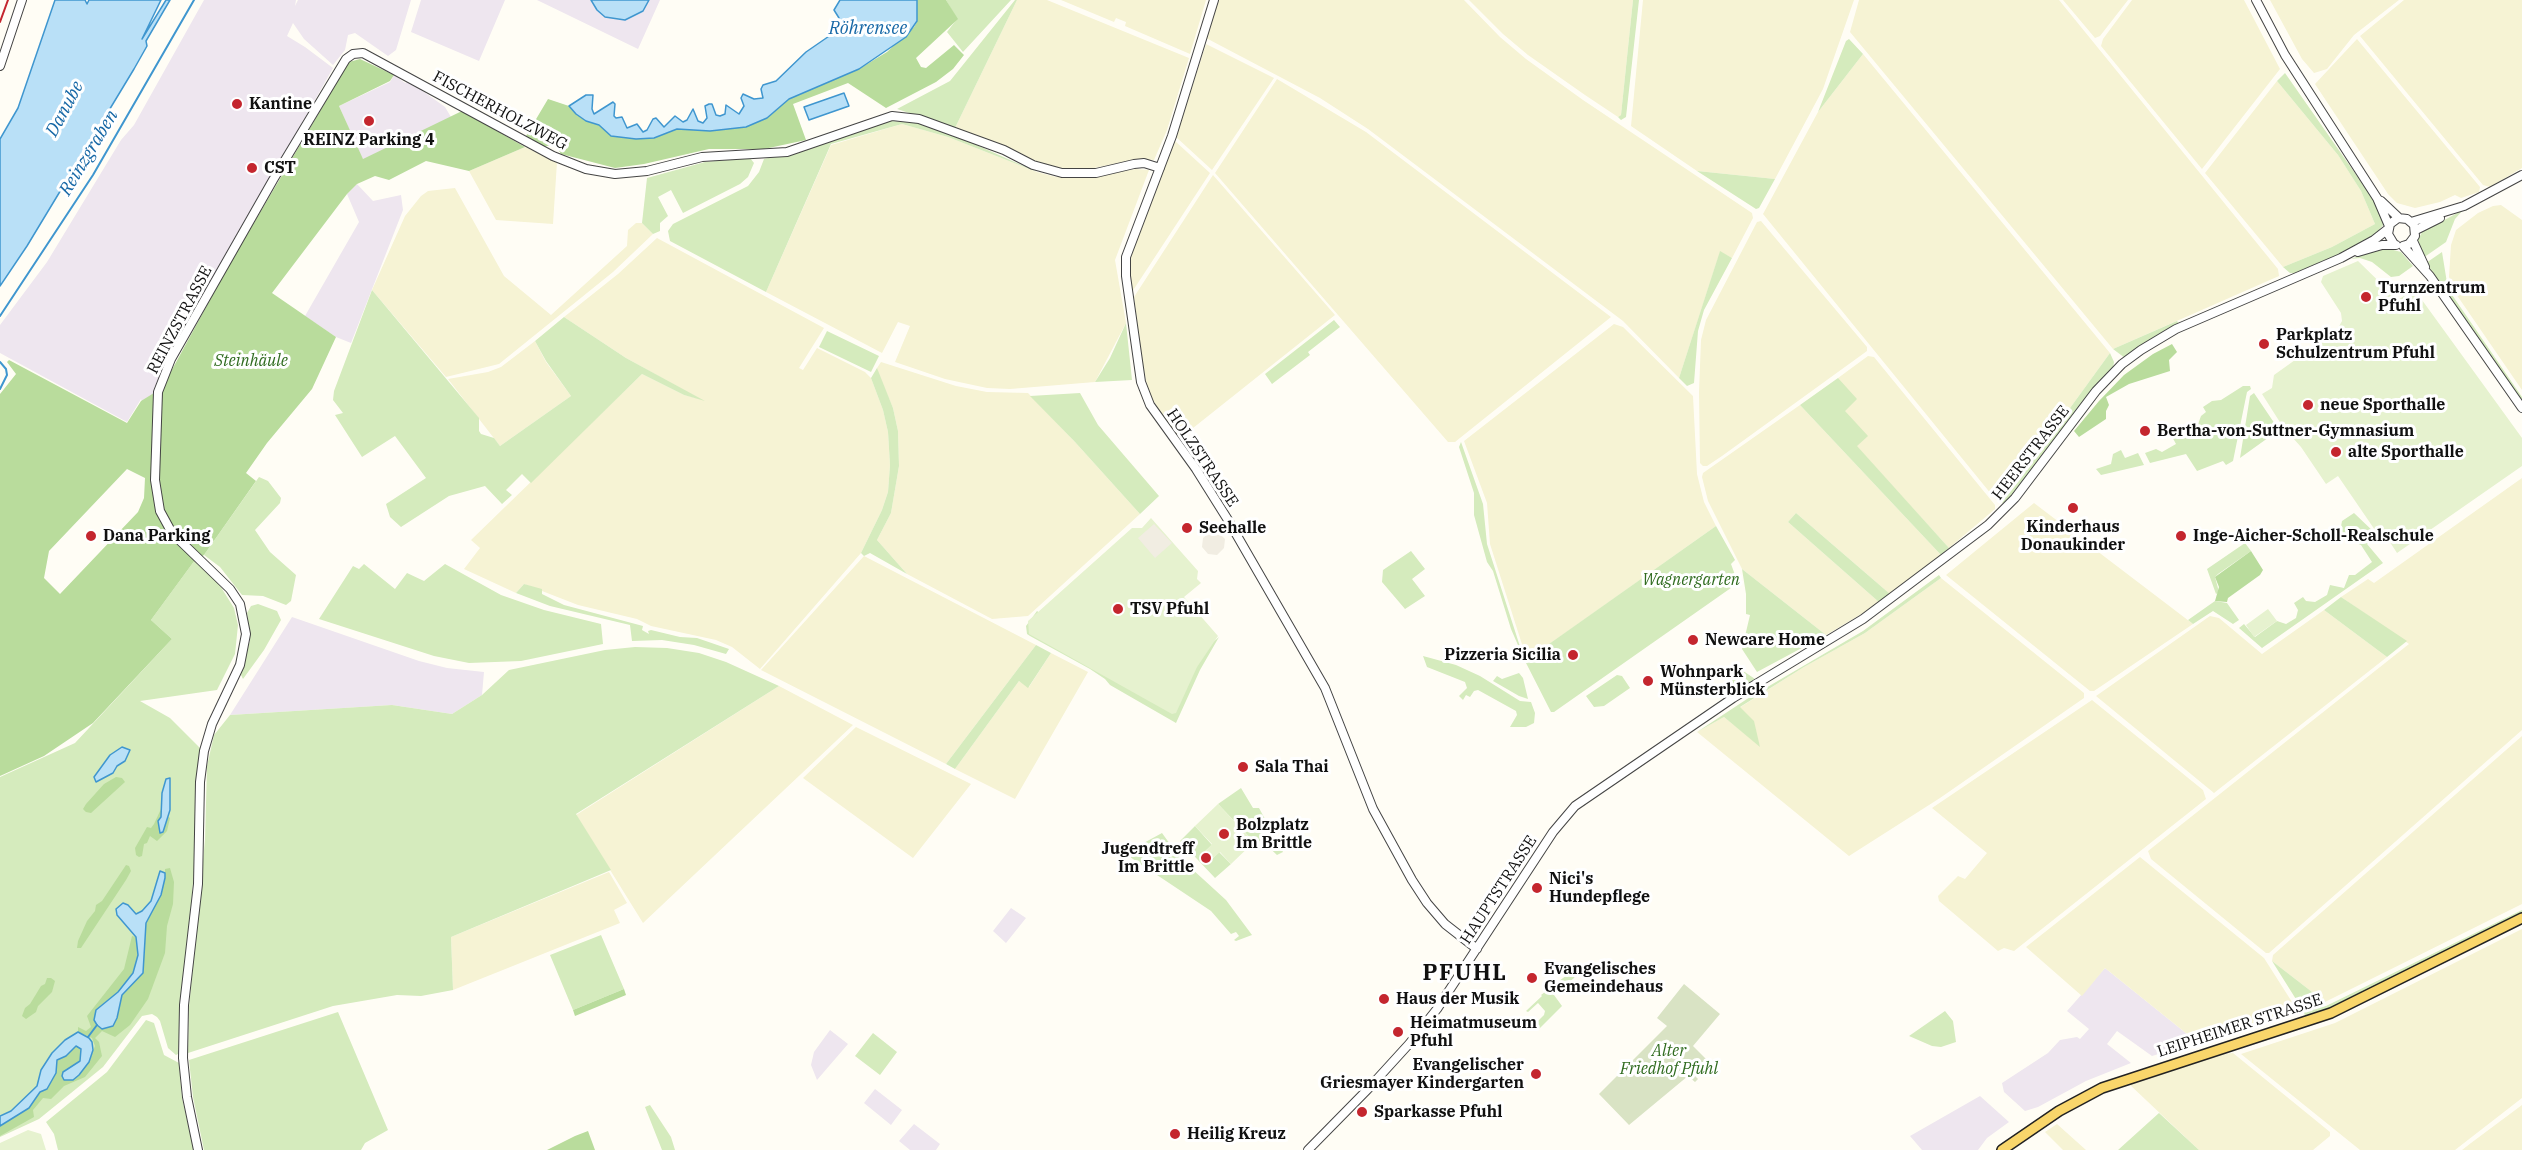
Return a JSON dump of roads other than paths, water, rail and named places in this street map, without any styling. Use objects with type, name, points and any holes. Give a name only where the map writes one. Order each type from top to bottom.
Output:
[{"type":"main road","name":"LEIPHEIMER STRASSE","points":[[2002,1150],[2059,1111],[2102,1088],[2331,1013],[2522,918]]},
{"type":"street","points":[[0,66],[22,0]]},
{"type":"street","name":"HOLZSTRASSE","points":[[1214,0],[1172,136],[1130,242],[1125,267],[1141,382],[1145,395],[1228,520],[1325,688],[1372,809],[1412,880],[1426,903],[1445,924],[1477,949]]},
{"type":"street","points":[[2256,0],[2285,55],[2377,198],[2388,227],[2389,238],[2394,244]]},
{"type":"street","name":"FISCHERHOLZWEG","points":[[353,54],[363,53],[393,68],[553,156],[586,169],[608,173],[632,173],[702,157],[787,152],[892,116],[919,119],[1004,150],[1033,165],[1062,173],[1096,172],[1144,163],[1160,168]]},
{"type":"street","name":"REINZSTRASSE","points":[[198,1150],[186,1097],[183,1058],[184,1005],[198,884],[200,782],[204,751],[212,724],[240,665],[246,634],[240,604],[220,578],[172,534],[160,511],[155,480],[159,393],[171,359],[273,180],[346,58],[353,54]]},
{"type":"street","points":[[2430,276],[2413,241],[2416,231],[2522,175]]},
{"type":"street","points":[[2377,198],[2399,218],[2411,222],[2454,210]]},
{"type":"street","points":[[2388,227],[2399,218]]},
{"type":"street","points":[[2411,222],[2416,231]]},
{"type":"street","name":"HEERSTRASSE","points":[[1721,705],[1863,619],[1988,525],[2015,498],[2096,391],[2141,350],[2176,329],[2341,258],[2374,240],[2388,227]]},
{"type":"street","points":[[2413,241],[2403,246],[2430,276],[2522,408]]},
{"type":"street","name":"HEERSTRASSE","points":[[2341,258],[2382,245],[2403,246]]},
{"type":"street","name":"HAUPTSTRASSE","points":[[1308,1150],[1409,1044],[1443,1001],[1552,833],[1573,807],[1721,705]]},
{"type":"water","name":"Danube","points":[[55,0],[85,0],[87,4],[89,0],[161,0],[142,39],[166,0],[170,0],[146,41],[147,46],[134,69],[27,246],[0,286],[0,139],[18,108]]},
{"type":"water","points":[[591,0],[649,0],[643,11],[625,20],[605,17]]},
{"type":"water","name":"Röhrensee","points":[[840,0],[917,0],[917,21],[906,37],[859,69],[789,99],[767,118],[746,127],[710,131],[677,129],[654,138],[636,139],[611,136],[599,125],[586,121],[576,114],[569,106],[586,95],[593,95],[594,114],[613,102],[616,118],[622,117],[627,128],[637,124],[643,132],[656,118],[664,127],[675,116],[683,122],[687,120],[693,109],[698,121],[703,123],[707,118],[705,106],[709,104],[712,104],[716,115],[725,114],[726,105],[739,114],[744,106],[741,98],[743,94],[754,99],[763,98],[761,89],[763,85],[776,81],[806,52],[835,32],[839,18],[834,10]]},
{"type":"water","points":[[844,93],[849,106],[809,120],[804,107]]},
{"type":"water","points":[[122,747],[130,750],[125,761],[117,766],[113,773],[96,782],[94,777],[110,755]]},
{"type":"water","points":[[170,778],[170,810],[163,832],[160,833],[158,821],[161,817],[162,793],[166,779]]},
{"type":"water","points":[[160,871],[165,873],[165,878],[161,895],[146,923],[143,973],[122,995],[113,1026],[102,1029],[94,1020],[96,1010],[118,992],[133,973],[138,955],[136,937],[117,915],[116,909],[123,903],[136,914],[142,911],[151,901]]},
{"type":"water","points":[[78,1032],[89,1038],[93,1050],[89,1062],[79,1075],[73,1080],[64,1080],[62,1076],[63,1072],[80,1061],[81,1049],[76,1046],[66,1056],[57,1060],[56,1073],[47,1089],[40,1092],[29,1108],[0,1126],[0,1116],[11,1111],[37,1086],[41,1070],[52,1053],[65,1040]]},
{"type":"waterway","name":"Reinzgraben","points":[[0,316],[93,175],[194,0]]},
{"type":"waterway","name":"Reinzgraben","points":[[0,362],[6,369],[7,375],[0,389]]},
{"type":"waterway","points":[[88,1037],[97,1025]]},
{"type":"railway","points":[[0,22],[8,0]]},
{"type":"place","name":"Kantine","points":[[237,104]]},
{"type":"place","name":"REINZ Parking 4","points":[[369,121]]},
{"type":"place","name":"CST","points":[[252,168]]},
{"type":"place","name":"Turnzentrum Pfuhl","points":[[2366,297]]},
{"type":"place","name":"Parkplatz Schulzentrum Pfuhl","points":[[2264,344]]},
{"type":"place","name":"neue Sporthalle","points":[[2308,405]]},
{"type":"place","name":"Bertha-von-Suttner-Gymnasium","points":[[2145,431]]},
{"type":"place","name":"alte Sporthalle","points":[[2336,452]]},
{"type":"place","name":"Kinderhaus Donaukinder","points":[[2073,508]]},
{"type":"place","name":"Seehalle","points":[[1187,528]]},
{"type":"place","name":"Dana Parking","points":[[91,536]]},
{"type":"place","name":"Inge-Aicher-Scholl-Realschule","points":[[2181,536]]},
{"type":"place","name":"TSV Pfuhl","points":[[1118,609]]},
{"type":"place","name":"Newcare Home","points":[[1693,640]]},
{"type":"place","name":"Pizzeria Sicilia","points":[[1573,655]]},
{"type":"place","name":"Wohnpark Münsterblick","points":[[1648,681]]},
{"type":"place","name":"Sala Thai","points":[[1243,767]]},
{"type":"place","name":"Bolzplatz Im Brittle","points":[[1224,834]]},
{"type":"place","name":"Jugendtreff Im Brittle","points":[[1206,858]]},
{"type":"place","name":"Nici's Hundepflege","points":[[1537,888]]},
{"type":"place","name":"Evangelisches Gemeindehaus","points":[[1532,978]]},
{"type":"place","name":"Haus der Musik","points":[[1384,999]]},
{"type":"place","name":"Heimatmuseum Pfuhl","points":[[1398,1032]]},
{"type":"place","name":"Evangelischer Griesmayer Kindergarten","points":[[1536,1074]]},
{"type":"place","name":"Sparkasse Pfuhl","points":[[1362,1112]]},
{"type":"place","name":"Heilig Kreuz","points":[[1175,1134]]},
{"type":"district","name":"PFUHL","points":[[1465,974]]},
{"type":"park label","name":"Steinhäule","points":[[251,361]]},
{"type":"park label","name":"Wagnergarten","points":[[1691,580]]},
{"type":"park label","name":"Alter Friedhof Pfuhl","points":[[1669,1060]]}]
